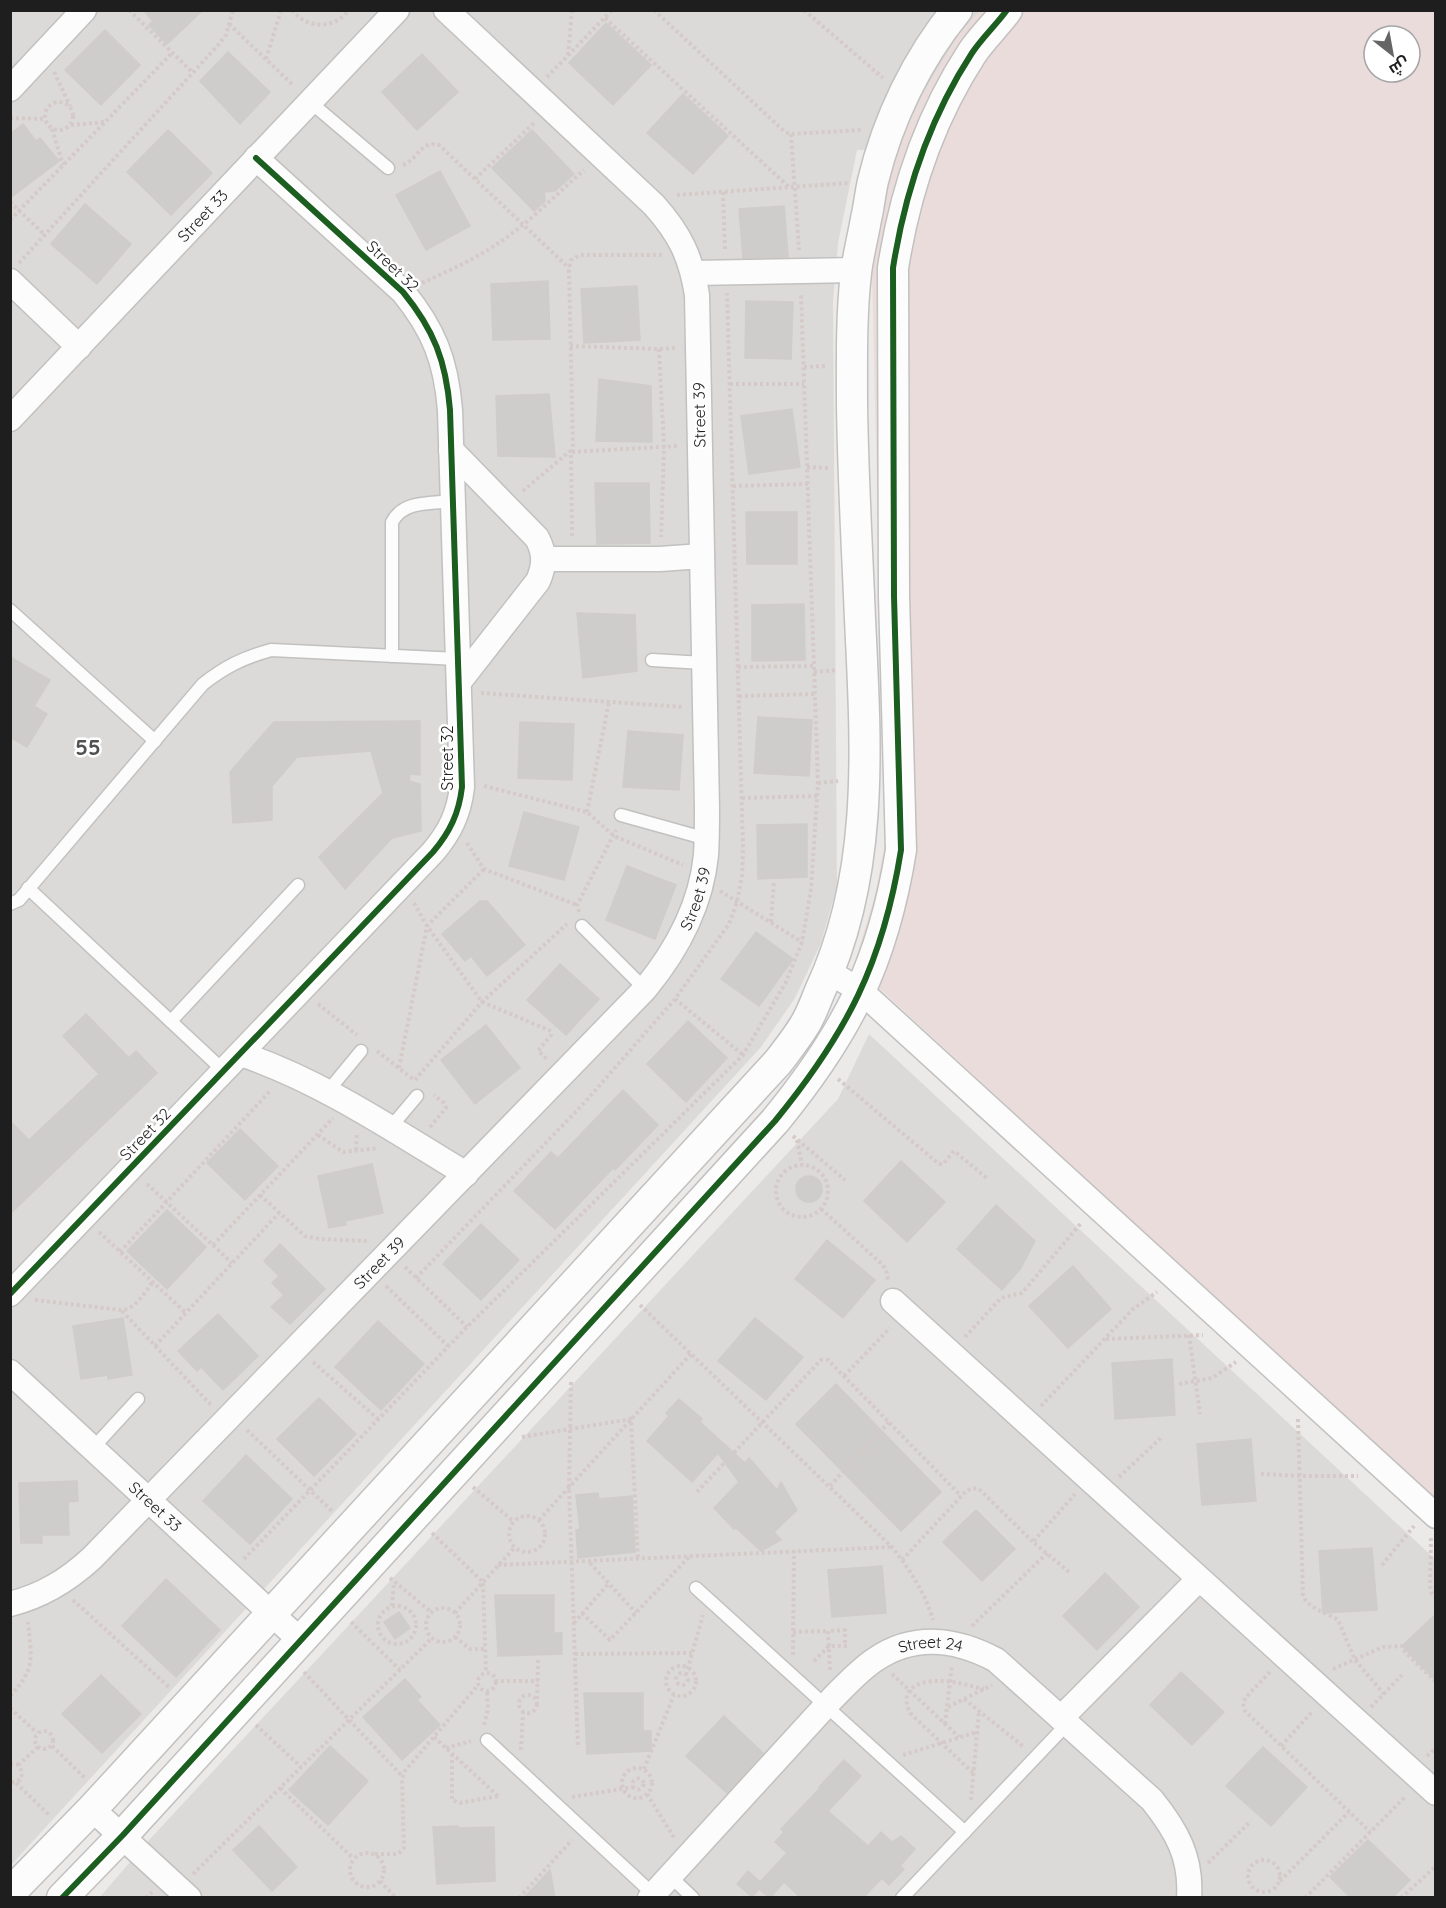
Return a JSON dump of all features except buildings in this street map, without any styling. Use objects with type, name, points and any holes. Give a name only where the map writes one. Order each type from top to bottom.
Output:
[{"type":"street","name":"Street 33","points":[[10,420],[397,10]]},
{"type":"street","name":"Street 39","points":[[18,1602],[57,1586],[92,1558],[563,1074],[661,970],[678,942],[695,904],[702,877],[707,839],[697,295],[690,264],[679,237],[668,220],[446,10]]},
{"type":"street","points":[[10,1893],[98,1802],[351,1529],[778,1062],[805,1025],[840,945],[858,863],[863,821],[862,667],[853,468],[852,318],[856,270],[873,181],[889,128],[903,95],[940,32],[957,10]]},
{"type":"street","points":[[62,1898],[123,1835],[333,1605],[383,1572],[414,1516],[775,1121],[835,1040],[861,991],[886,922],[895,886],[900,850],[894,596],[893,268],[908,193],[926,142],[944,102],[973,52],[1007,10]]},
{"type":"street","points":[[10,89],[45,52],[75,13]]},
{"type":"street","name":"Street 32","points":[[22,1297],[84,1218],[445,838],[460,805],[462,781],[451,450],[448,384],[442,358],[433,334],[403,292],[256,158]]},
{"type":"street","points":[[690,264],[726,273],[856,270]]},
{"type":"street","points":[[14,273],[79,347]]},
{"type":"street","points":[[451,450],[537,538],[544,559],[543,570],[538,581],[459,677]]},
{"type":"street","points":[[544,559],[660,559],[702,556]]},
{"type":"street","points":[[829,972],[861,991],[1432,1513]]},
{"type":"street","points":[[242,1054],[288,1072],[338,1097],[466,1174]]},
{"type":"street","points":[[899,1306],[1429,1787]]},
{"type":"street","name":"Street 33","points":[[10,1372],[272,1614],[294,1647]]},
{"type":"street","points":[[1065,1721],[1199,1580]]},
{"type":"street","name":"Street 24","points":[[651,1896],[862,1669],[876,1659],[902,1647],[921,1642],[947,1642],[976,1649],[996,1660],[1152,1800],[1172,1826],[1185,1855],[1189,1889]]},
{"type":"street","points":[[98,1802],[123,1835],[184,1893]]},
{"type":"lane","points":[[309,101],[388,168]]},
{"type":"lane","points":[[393,656],[393,522],[398,512],[408,506],[453,501]]},
{"type":"lane","points":[[10,610],[155,741]]},
{"type":"lane","points":[[10,904],[17,902],[203,684],[223,668],[246,657],[271,650],[393,656],[459,677]]},
{"type":"lane","points":[[652,660],[704,663]]},
{"type":"lane","points":[[621,815],[707,839]]},
{"type":"lane","points":[[171,1021],[298,885]]},
{"type":"lane","points":[[28,888],[224,1071]]},
{"type":"lane","points":[[582,926],[645,989]]},
{"type":"lane","points":[[338,1097],[361,1051]]},
{"type":"lane","points":[[390,1128],[417,1096]]},
{"type":"lane","points":[[93,1448],[138,1399]]},
{"type":"lane","points":[[696,1588],[793,1677],[828,1704],[886,1761],[967,1829]]},
{"type":"lane","points":[[902,1898],[1036,1757],[1065,1721]]},
{"type":"lane","points":[[487,1740],[651,1896]]},
{"type":"lane","points":[[670,1876],[693,1898]]},
{"type":"path","points":[[129,10],[193,73]]},
{"type":"path","points":[[14,273],[45,235],[220,43],[226,35],[233,10]]},
{"type":"path","points":[[266,59],[281,10]]},
{"type":"path","points":[[292,10],[302,20],[321,25],[340,20],[349,10]]},
{"type":"path","points":[[567,56],[572,10]]},
{"type":"path","points":[[475,179],[541,100],[567,56],[612,10]]},
{"type":"path","points":[[654,10],[784,132],[791,134],[889,128]]},
{"type":"path","points":[[804,10],[903,95]]},
{"type":"path","points":[[605,18],[792,187]]},
{"type":"path","points":[[229,24],[309,101]]},
{"type":"path","points":[[45,52],[73,113],[73,120],[65,129],[52,129]]},
{"type":"path","points":[[10,220],[172,53]]},
{"type":"path","points":[[63,165],[52,129],[45,119],[45,112],[53,103],[60,102],[71,108]]},
{"type":"path","points":[[10,118],[45,119]]},
{"type":"path","points":[[70,125],[105,122]]},
{"type":"path","points":[[229,1575],[466,1327],[743,1055],[786,982],[802,942],[811,889],[818,796],[800,271],[792,187],[791,134]]},
{"type":"path","points":[[388,168],[408,163],[427,144],[433,142],[439,145],[569,268]]},
{"type":"path","points":[[403,292],[495,246],[522,225],[600,155]]},
{"type":"path","points":[[646,198],[873,181]]},
{"type":"path","points":[[417,1278],[586,1101],[675,999],[729,924],[737,902],[742,876],[742,798],[723,192]]},
{"type":"path","points":[[10,201],[45,235]]},
{"type":"path","points":[[573,558],[569,268],[571,260],[580,255],[690,264]]},
{"type":"path","points":[[570,346],[659,349],[698,346]]},
{"type":"path","points":[[659,349],[664,448],[660,559]]},
{"type":"path","points":[[730,384],[804,384]]},
{"type":"path","points":[[505,505],[572,451],[664,448],[700,442]]},
{"type":"path","points":[[733,486],[808,484]]},
{"type":"path","points":[[738,667],[814,666]]},
{"type":"path","points":[[459,677],[609,702],[705,708]]},
{"type":"path","points":[[739,696],[815,694]]},
{"type":"path","points":[[587,812],[609,702]]},
{"type":"path","points":[[462,781],[587,812],[614,836],[702,877],[737,902],[802,942]]},
{"type":"path","points":[[742,798],[818,796]]},
{"type":"path","points":[[375,1049],[415,1080],[482,1002],[580,914],[577,905],[614,836],[621,815]]},
{"type":"path","points":[[454,822],[483,869],[577,905]]},
{"type":"path","points":[[399,1068],[427,926],[483,869]]},
{"type":"path","points":[[771,923],[774,881]]},
{"type":"path","points":[[404,883],[427,926],[482,1002],[551,1031],[552,1034],[538,1051],[563,1074]]},
{"type":"path","points":[[301,991],[358,1035]]},
{"type":"path","points":[[675,999],[743,1055]]},
{"type":"path","points":[[819,1064],[939,1164],[943,1164],[954,1151],[988,1179]]},
{"type":"path","points":[[120,1252],[288,1072]]},
{"type":"path","points":[[318,1135],[343,1152],[415,1143],[446,1108],[444,1103],[431,1093]]},
{"type":"path","points":[[213,1245],[318,1135],[338,1097]]},
{"type":"path","points":[[775,1121],[845,1180]]},
{"type":"path","points":[[797,1140],[802,1165]]},
{"type":"path","points":[[802,1165],[818,1171],[827,1185],[826,1202],[814,1215],[797,1217],[783,1209],[776,1194],[780,1177],[794,1167],[802,1165]]},
{"type":"path","points":[[130,1169],[232,1263]]},
{"type":"path","points":[[260,1195],[311,1238],[395,1247],[417,1278],[466,1327]]},
{"type":"path","points":[[950,1353],[1001,1298],[1022,1293],[1096,1205]]},
{"type":"path","points":[[821,1209],[883,1265],[899,1306],[844,1376]]},
{"type":"path","points":[[155,1346],[279,1213]]},
{"type":"path","points":[[84,1218],[186,1313]]},
{"type":"path","points":[[371,1271],[448,1346]]},
{"type":"path","points":[[1026,1422],[1133,1309],[1176,1279]]},
{"type":"path","points":[[22,1297],[129,1310],[153,1282]]},
{"type":"path","points":[[622,1288],[892,1546],[913,1575],[947,1642],[950,1681],[945,1724]]},
{"type":"path","points":[[121,1310],[229,1418],[351,1529]]},
{"type":"path","points":[[1105,1339],[1189,1335],[1246,1343]]},
{"type":"path","points":[[1189,1335],[1200,1414]]},
{"type":"path","points":[[572,1343],[569,1487],[578,1748]]},
{"type":"path","points":[[1179,1384],[1212,1378],[1246,1343]]},
{"type":"path","points":[[297,1348],[378,1419]]},
{"type":"path","points":[[539,1520],[691,1354]]},
{"type":"path","points":[[697,1492],[820,1360],[828,1360],[961,1496]]},
{"type":"path","points":[[1297,1390],[1303,1596],[1308,1602],[1338,1620],[1355,1660],[1384,1694]]},
{"type":"path","points":[[480,1444],[631,1419]]},
{"type":"path","points":[[631,1419],[638,1560]]},
{"type":"path","points":[[830,1486],[889,1422]]},
{"type":"path","points":[[1033,1542],[1095,1485],[1163,1436]]},
{"type":"path","points":[[455,1471],[513,1522]]},
{"type":"path","points":[[1261,1474],[1392,1476]]},
{"type":"path","points":[[902,1560],[961,1496],[973,1488],[979,1489],[1033,1542],[1069,1572]]},
{"type":"path","points":[[1382,1565],[1432,1513]]},
{"type":"path","points":[[1432,1513],[1430,1586],[1436,1598]]},
{"type":"path","points":[[414,1516],[483,1582],[486,1673]]},
{"type":"path","points":[[526,1516],[539,1520],[545,1533],[541,1546],[535,1551],[528,1552],[515,1547],[509,1535],[513,1522],[526,1516]]},
{"type":"path","points":[[498,1565],[892,1546]]},
{"type":"path","points":[[455,1613],[515,1547]]},
{"type":"path","points":[[793,1677],[794,1551]]},
{"type":"path","points":[[947,1642],[1047,1553]]},
{"type":"path","points":[[582,1613],[610,1640],[690,1556]]},
{"type":"path","points":[[589,1562],[636,1613]]},
{"type":"path","points":[[383,1572],[392,1606]]},
{"type":"path","points":[[383,1572],[431,1612]]},
{"type":"path","points":[[574,1623],[609,1583]]},
{"type":"path","points":[[57,1586],[188,1704]]},
{"type":"path","points":[[686,1675],[707,1599]]},
{"type":"path","points":[[10,1696],[28,1674],[31,1661],[18,1602]]},
{"type":"path","points":[[333,1605],[400,1670]]},
{"type":"path","points":[[392,1606],[405,1606],[414,1615],[417,1628],[404,1643],[397,1644],[384,1639],[378,1627],[378,1620],[385,1609],[392,1606]]},
{"type":"path","points":[[443,1608],[455,1613],[460,1625],[454,1637],[443,1642],[432,1638],[426,1627],[431,1612],[443,1608]]},
{"type":"path","points":[[417,1628],[426,1627]]},
{"type":"path","points":[[793,1632],[845,1630],[846,1646]]},
{"type":"path","points":[[828,1631],[828,1704]]},
{"type":"path","points":[[454,1637],[470,1649],[486,1649]]},
{"type":"path","points":[[184,1893],[280,1788],[432,1638]]},
{"type":"path","points":[[1281,1746],[1319,1688],[1355,1660],[1383,1647],[1402,1646],[1405,1652],[1436,1682]]},
{"type":"path","points":[[294,1647],[350,1720],[402,1776]]},
{"type":"path","points":[[575,1654],[692,1653]]},
{"type":"path","points":[[1285,1657],[1246,1697],[1243,1703],[1245,1711],[1370,1832]]},
{"type":"path","points":[[876,1659],[959,1737]]},
{"type":"path","points":[[523,1712],[527,1714],[538,1707],[538,1660]]},
{"type":"path","points":[[675,1667],[688,1667],[696,1676],[695,1688],[686,1696],[674,1695],[669,1691],[666,1677],[675,1667]]},
{"type":"path","points":[[375,1854],[384,1867],[380,1881],[374,1886],[358,1885],[349,1873],[353,1858],[368,1852],[398,1854],[404,1848],[402,1776],[478,1685],[481,1674],[491,1674],[495,1678],[492,1689],[482,1689],[478,1685]]},
{"type":"path","points":[[947,1707],[1013,1674]]},
{"type":"path","points":[[1357,1722],[1402,1675]]},
{"type":"path","points":[[495,1681],[538,1681]]},
{"type":"path","points":[[973,1773],[911,1714],[906,1698],[909,1690],[918,1683],[950,1681],[984,1689]]},
{"type":"path","points":[[446,1748],[487,1740],[484,1730],[488,1709],[487,1690]]},
{"type":"path","points":[[520,1770],[523,1712],[519,1704],[523,1696],[532,1695],[537,1700]]},
{"type":"path","points":[[644,1769],[674,1695]]},
{"type":"path","points":[[964,1699],[1036,1757]]},
{"type":"path","points":[[10,1707],[37,1733]]},
{"type":"path","points":[[238,1708],[301,1767]]},
{"type":"path","points":[[967,1829],[979,1711]]},
{"type":"path","points":[[37,1733],[46,1730],[51,1732],[54,1737],[52,1746]]},
{"type":"path","points":[[886,1761],[977,1732]]},
{"type":"path","points":[[37,1733],[35,1743],[38,1747],[42,1750],[52,1746]]},
{"type":"path","points":[[434,1737],[498,1796],[460,1803],[452,1800],[452,1754]]},
{"type":"path","points":[[52,1746],[98,1802]]},
{"type":"path","points":[[18,1765],[38,1747]]},
{"type":"path","points":[[10,1764],[18,1765],[22,1769],[20,1780],[13,1783],[68,1834]]},
{"type":"path","points":[[632,1769],[644,1769],[652,1783],[647,1794],[642,1797],[631,1796],[623,1788],[622,1782],[627,1772],[632,1769]]},
{"type":"path","points":[[552,1800],[633,1787]]},
{"type":"path","points":[[1305,1898],[1370,1832],[1429,1787]]},
{"type":"path","points":[[280,1788],[353,1858]]},
{"type":"path","points":[[647,1794],[686,1858]]},
{"type":"path","points":[[1279,1882],[1278,1868],[1272,1862],[1258,1860],[1248,1871],[1249,1885],[1261,1893],[1269,1892],[1275,1888],[1349,1812]]},
{"type":"path","points":[[1189,1889],[1251,1821]]},
{"type":"path","points":[[519,1898],[583,1829]]},
{"type":"path","points":[[1401,1898],[1436,1866]]},
{"type":"path","points":[[380,1881],[396,1898]]},
{"type":"shaded area","points":[[10,11],[980,11],[958,36],[924,92],[897,149],[857,150],[838,243],[833,302],[837,886],[821,943],[795,998],[761,1047],[11,1865]]},
{"type":"shaded area","points":[[980,11],[1435,11],[1435,1500],[854,965],[875,895],[885,843],[872,271],[879,225],[897,149],[924,92],[958,36]]},
{"type":"shaded area","points":[[869,1034],[1435,1559],[1435,1897],[99,1898],[150,1839],[838,1099]]},
{"type":"cycle path","points":[[62,1898],[123,1835],[775,1121],[823,1057],[858,995],[884,928],[901,850],[894,596],[893,268],[904,211],[931,130],[972,53],[1007,10]]},
{"type":"cycle path","points":[[10,1294],[433,852],[453,822],[461,796],[450,410],[442,361],[423,320],[403,292],[256,158]]},
{"type":"district","name":"55","points":[[88,747]]}]
